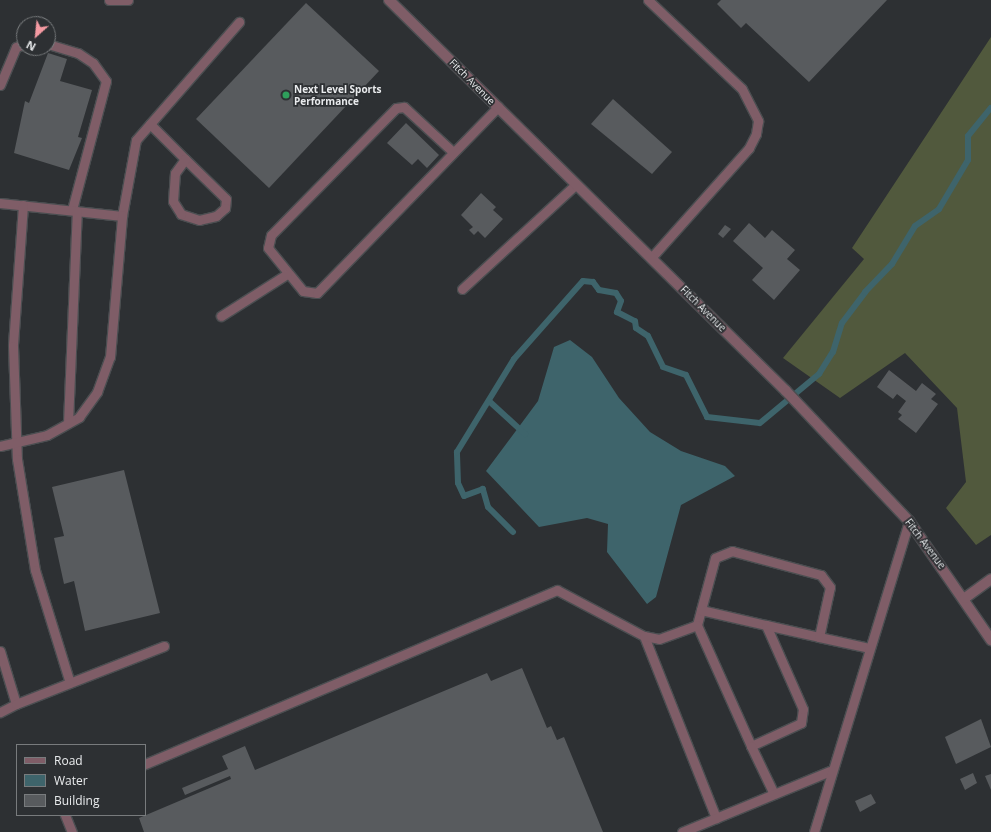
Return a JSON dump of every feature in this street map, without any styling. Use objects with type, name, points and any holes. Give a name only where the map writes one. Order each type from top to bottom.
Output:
[{"type":"street","name":"Fitch Avenue","points":[[390,0],[786,391],[909,521],[965,598],[991,640]]},
{"type":"street","points":[[965,598],[991,579]]},
{"type":"lane","points":[[109,0],[128,0]]},
{"type":"lane","points":[[648,0],[742,89],[758,121],[756,134],[749,148],[651,258]]},
{"type":"lane","points":[[0,446],[47,435],[79,417],[97,392],[110,357],[122,216],[136,140],[238,22]]},
{"type":"lane","points":[[56,46],[78,53],[93,63],[106,81],[75,211],[68,423]]},
{"type":"lane","points":[[0,85],[16,47]]},
{"type":"lane","points":[[453,152],[404,107],[396,108],[267,239],[268,248],[287,274],[303,291],[317,293],[498,107]]},
{"type":"lane","points":[[150,124],[226,199],[225,208],[216,216],[199,220],[181,214],[173,201],[175,173],[185,159]]},
{"type":"lane","points":[[462,289],[576,184]]},
{"type":"lane","points":[[0,203],[122,216]]},
{"type":"lane","points":[[23,205],[13,346],[17,442],[35,570],[70,683]]},
{"type":"lane","points":[[221,316],[287,274]]},
{"type":"lane","points":[[814,832],[830,771],[909,521]]},
{"type":"lane","points":[[774,794],[697,624],[715,558],[732,550],[821,575],[830,587],[819,637]]},
{"type":"lane","points":[[146,764],[558,590],[644,636],[659,639],[697,624]]},
{"type":"lane","points":[[701,610],[869,648]]},
{"type":"lane","points":[[751,746],[801,723],[803,709],[766,625]]},
{"type":"lane","points":[[644,636],[716,818]]},
{"type":"lane","points":[[0,712],[16,704],[164,646]]},
{"type":"lane","points":[[0,651],[16,704]]},
{"type":"lane","points":[[682,832],[830,771]]},
{"type":"lane","points":[[65,816],[72,832]]},
{"type":"green space","points":[[991,37],[991,535],[976,545],[946,508],[966,482],[957,408],[905,353],[840,398],[783,358],[864,259],[852,248]]},
{"type":"water","points":[[570,340],[592,357],[619,398],[650,432],[681,451],[725,466],[735,476],[681,505],[656,597],[647,604],[607,552],[608,524],[587,518],[539,527],[486,471],[538,401],[554,347]]},
{"type":"building","points":[[721,0],[887,0],[809,82],[746,23],[741,28],[717,4]]},
{"type":"building","points":[[306,3],[379,71],[269,188],[196,119]]},
{"type":"building","points":[[47,56],[56,56],[67,59],[60,81],[92,90],[78,137],[82,138],[69,170],[14,153],[25,101],[29,103]]},
{"type":"building","points":[[613,99],[672,152],[652,174],[591,124]]},
{"type":"building","points":[[406,123],[439,155],[427,168],[418,159],[412,165],[387,143]]},
{"type":"building","points":[[481,193],[496,207],[493,210],[503,219],[485,238],[478,231],[474,235],[469,230],[473,227],[461,215]]},
{"type":"building","points":[[749,223],[765,238],[772,230],[795,250],[787,259],[800,270],[774,300],[752,280],[763,268],[733,241]]},
{"type":"building","points":[[725,225],[731,229],[723,238],[718,234]]},
{"type":"building","points":[[889,370],[916,391],[922,383],[936,394],[931,399],[938,404],[916,433],[898,419],[902,415],[898,412],[906,401],[897,394],[893,399],[877,387]]},
{"type":"building","points":[[124,470],[160,613],[85,631],[74,581],[64,584],[54,538],[64,536],[52,487]]},
{"type":"building","points":[[522,668],[547,728],[551,726],[557,740],[564,737],[603,832],[144,832],[139,818],[231,779],[230,776],[185,795],[182,788],[228,769],[222,756],[245,746],[255,770],[487,673],[491,681]]},
{"type":"building","points":[[981,719],[991,747],[956,764],[945,737]]},
{"type":"building","points":[[973,773],[977,783],[965,790],[960,779]]},
{"type":"building","points":[[991,774],[991,790],[985,776]]},
{"type":"building","points":[[871,794],[876,803],[860,812],[855,801]]},
{"type":"waterway","points":[[513,532],[488,507],[483,489],[464,496],[458,483],[457,452],[514,359],[583,281],[593,282],[599,290],[616,293],[621,301],[617,312],[635,321],[636,328],[648,336],[663,367],[686,375],[707,417],[760,423],[819,374],[833,352],[842,323],[865,292],[892,264],[915,226],[939,209],[968,160],[968,136],[991,108]]},
{"type":"waterway","points":[[489,401],[525,434]]},
{"type":"place","name":"Next Level Sports Performance","points":[[286,95]]}]
